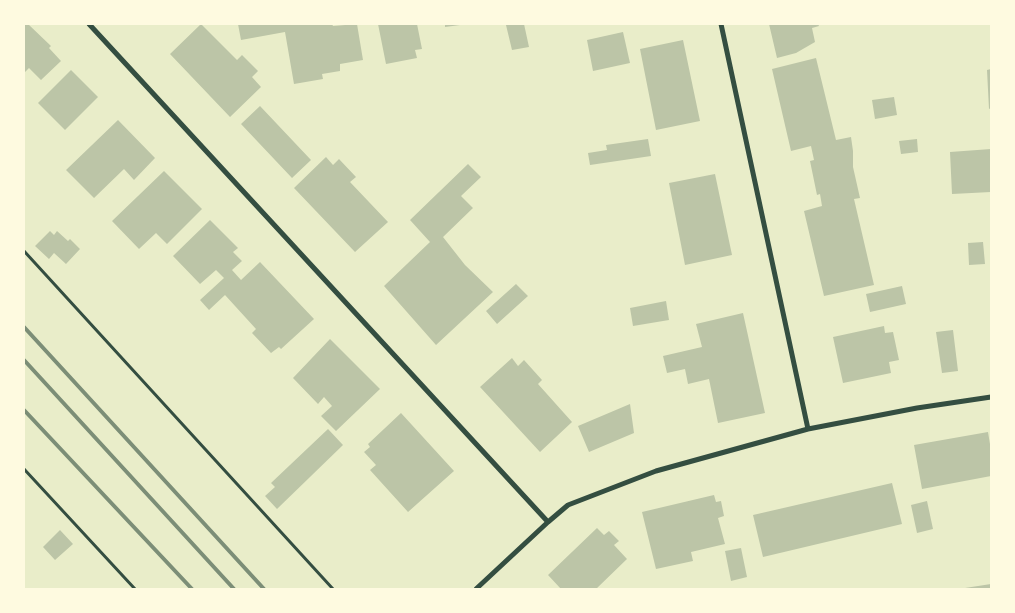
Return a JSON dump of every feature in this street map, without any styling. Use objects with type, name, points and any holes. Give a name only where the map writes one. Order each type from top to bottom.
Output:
[{"type":"street","points":[[89,24],[548,522]]},
{"type":"street","points":[[721,24],[808,429]]},
{"type":"street","points":[[476,589],[548,522],[568,506],[656,471],[808,429],[917,408],[991,398]]},
{"type":"path","points":[[24,251],[334,589]]},
{"type":"path","points":[[24,469],[135,589]]},
{"type":"building","points":[[24,24],[28,24],[51,46],[49,48],[61,61],[41,80],[29,68],[24,73]]},
{"type":"building","points":[[201,24],[237,60],[242,55],[258,71],[252,77],[261,87],[230,117],[170,54]]},
{"type":"building","points":[[238,24],[332,24],[333,26],[357,24],[363,60],[340,64],[340,71],[322,74],[323,79],[294,84],[285,32],[241,40]]},
{"type":"building","points":[[378,24],[417,24],[422,49],[415,50],[417,58],[386,64]]},
{"type":"building","points":[[445,24],[460,24],[460,25],[445,27]]},
{"type":"building","points":[[524,24],[529,47],[512,50],[506,25]]},
{"type":"building","points":[[769,24],[818,24],[819,26],[812,28],[815,42],[796,53],[777,58]]},
{"type":"building","points":[[623,32],[630,63],[593,71],[587,40]]},
{"type":"building","points":[[683,40],[700,121],[656,130],[640,49]]},
{"type":"building","points":[[816,58],[836,140],[851,137],[853,167],[860,198],[854,199],[874,285],[824,296],[804,211],[822,206],[820,194],[817,195],[810,161],[814,160],[811,146],[791,151],[772,69]]},
{"type":"building","points":[[991,69],[991,108],[989,109],[987,70]]},
{"type":"building","points":[[71,70],[98,97],[65,130],[38,103]]},
{"type":"building","points":[[894,97],[897,115],[875,119],[872,100]]},
{"type":"building","points":[[260,106],[311,160],[292,178],[241,124]]},
{"type":"building","points":[[118,120],[155,158],[134,180],[124,169],[94,198],[66,170]]},
{"type":"building","points":[[648,139],[651,156],[590,165],[588,153],[607,150],[606,145]]},
{"type":"building","points":[[917,139],[918,152],[901,154],[899,141]]},
{"type":"building","points":[[991,149],[991,192],[952,194],[950,152]]},
{"type":"building","points":[[326,157],[333,165],[339,159],[356,177],[350,182],[388,222],[355,252],[294,188]]},
{"type":"building","points":[[468,164],[481,177],[461,196],[473,208],[443,237],[465,265],[493,292],[436,345],[384,286],[430,242],[410,220]]},
{"type":"building","points":[[164,171],[202,209],[167,244],[156,233],[139,249],[112,221]]},
{"type":"building","points":[[715,174],[732,255],[685,265],[669,183]]},
{"type":"building","points":[[210,220],[238,248],[233,252],[242,261],[232,270],[241,280],[260,262],[314,319],[281,349],[279,347],[271,353],[252,333],[256,329],[225,295],[209,310],[200,300],[224,278],[216,270],[200,284],[173,256]]},
{"type":"building","points":[[50,231],[54,235],[57,231],[68,241],[70,239],[80,249],[66,264],[54,253],[49,259],[35,246]]},
{"type":"building","points":[[983,242],[985,264],[969,265],[968,243]]},
{"type":"building","points":[[516,284],[528,296],[497,324],[486,311]]},
{"type":"building","points":[[902,286],[906,304],[870,312],[866,294]]},
{"type":"building","points":[[666,301],[669,320],[633,326],[630,308]]},
{"type":"building","points":[[743,313],[765,413],[718,423],[709,379],[688,384],[685,369],[667,373],[663,356],[702,347],[696,324]]},
{"type":"building","points":[[884,326],[885,333],[893,332],[899,360],[889,362],[891,373],[843,383],[833,337]]},
{"type":"building","points":[[953,330],[958,371],[942,373],[936,332]]},
{"type":"building","points":[[330,339],[380,389],[336,431],[321,416],[332,406],[324,397],[318,404],[293,378]]},
{"type":"building","points":[[512,358],[518,366],[524,360],[542,380],[538,384],[572,422],[540,452],[480,387]]},
{"type":"building","points":[[630,404],[634,433],[589,452],[578,426]]},
{"type":"building","points":[[401,413],[454,471],[408,512],[370,470],[376,465],[364,452],[370,447],[368,444]]},
{"type":"building","points":[[328,429],[343,445],[277,509],[265,496],[275,487],[271,483]]},
{"type":"building","points":[[988,432],[991,450],[991,476],[922,489],[914,445]]},
{"type":"building","points":[[892,483],[902,524],[763,557],[753,515]]},
{"type":"building","points":[[714,495],[716,502],[721,501],[724,516],[718,518],[725,544],[691,552],[693,561],[656,569],[642,512]]},
{"type":"building","points":[[927,501],[933,529],[917,533],[911,505]]},
{"type":"building","points":[[597,528],[604,535],[609,531],[619,541],[614,545],[627,559],[596,589],[561,589],[548,575]]},
{"type":"building","points":[[60,530],[73,544],[55,560],[43,547]]},
{"type":"building","points":[[741,548],[747,577],[731,581],[725,551]]},
{"type":"building","points":[[991,584],[991,589],[965,588]]},
{"type":"railway","points":[[24,327],[264,589]]},
{"type":"railway","points":[[24,360],[234,589]]},
{"type":"railway","points":[[24,410],[192,589]]}]
